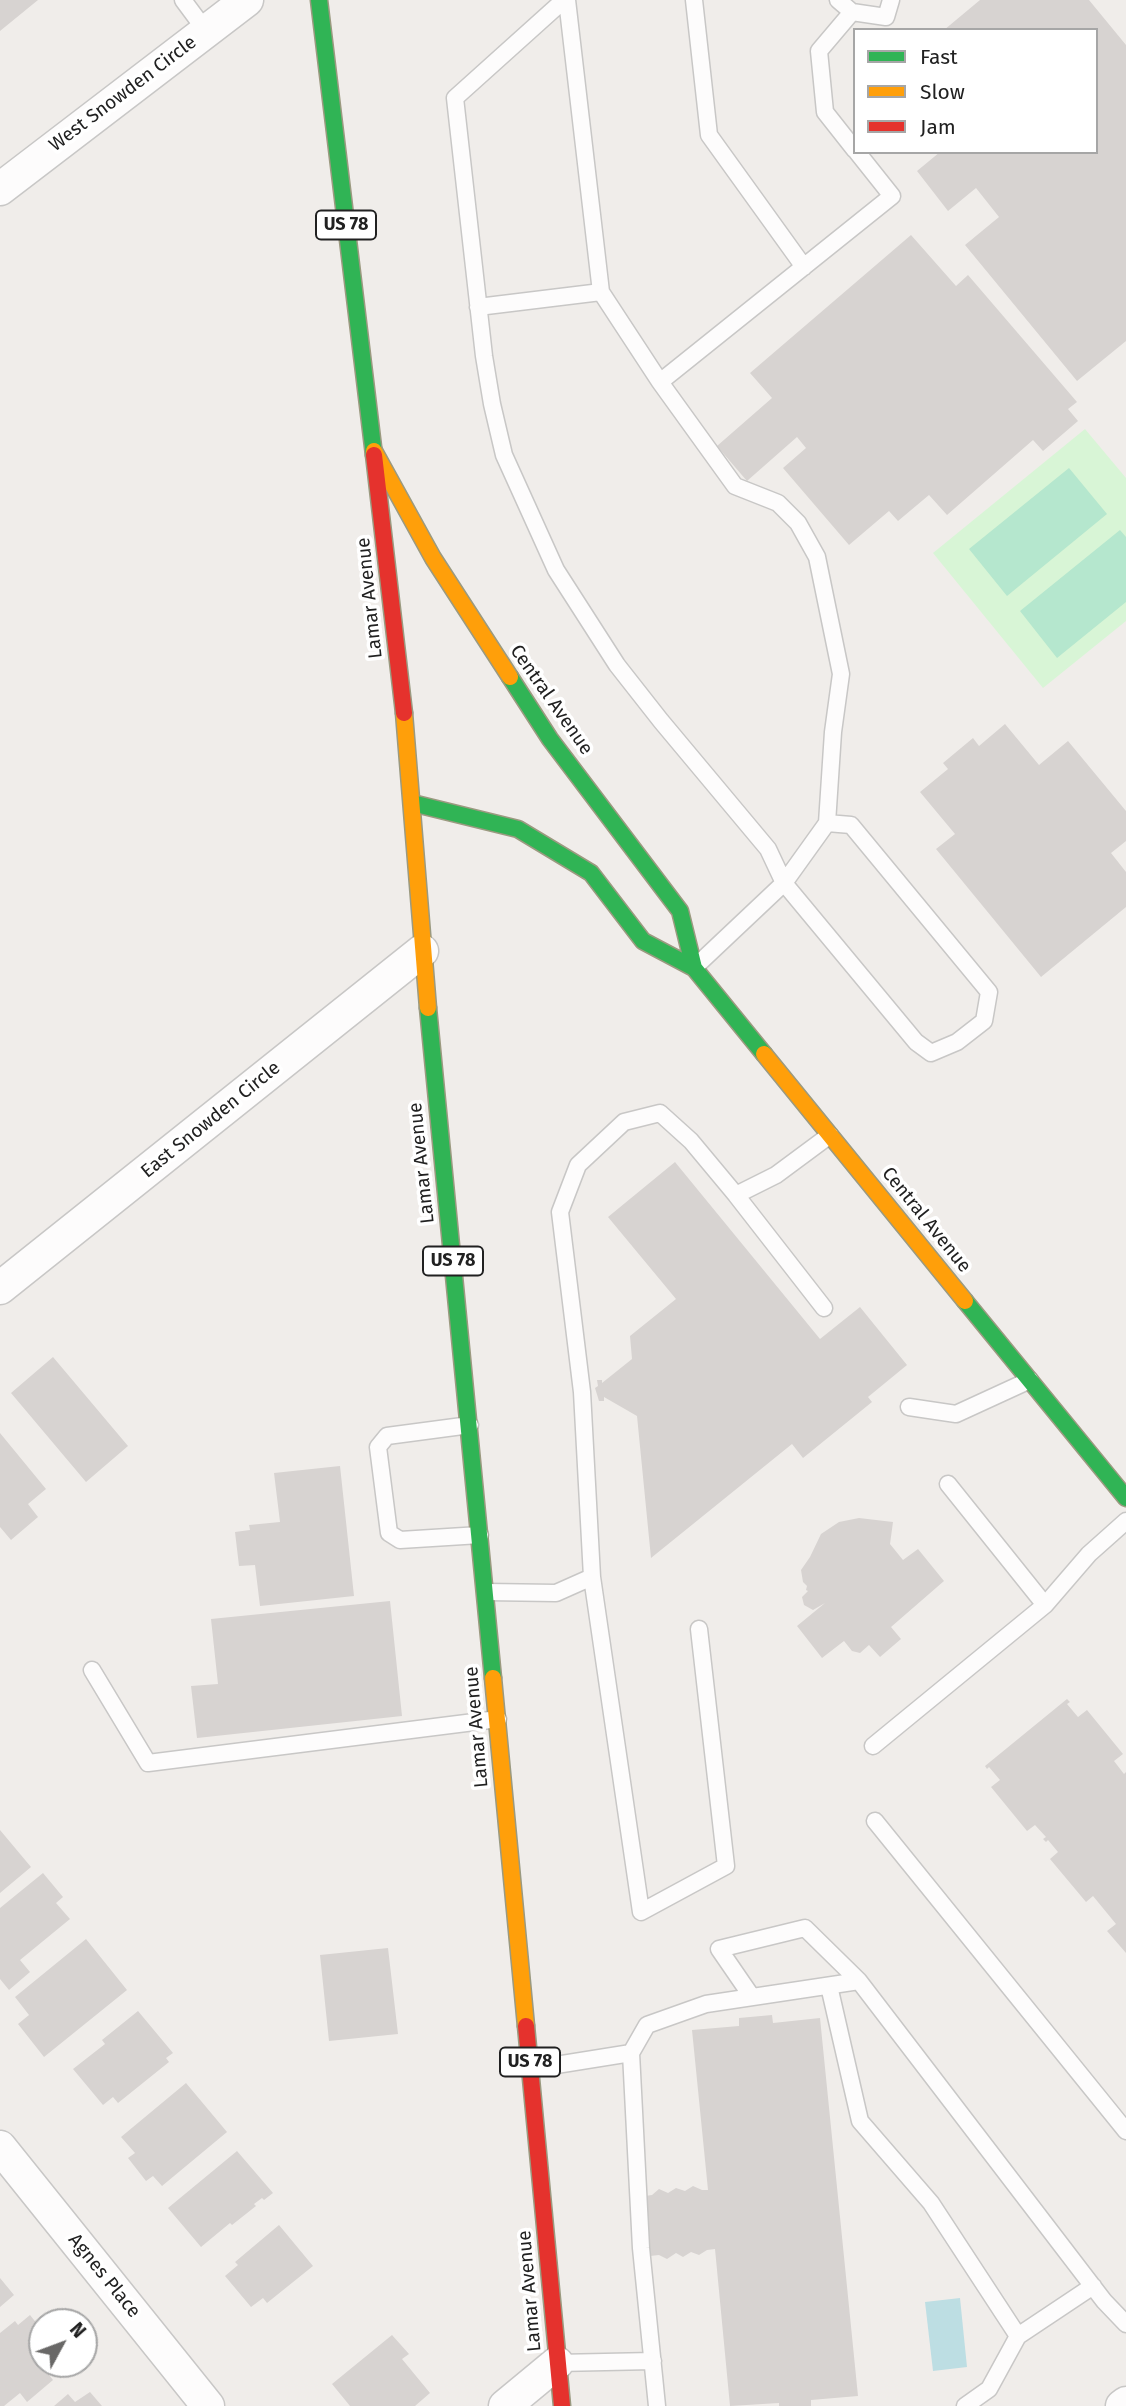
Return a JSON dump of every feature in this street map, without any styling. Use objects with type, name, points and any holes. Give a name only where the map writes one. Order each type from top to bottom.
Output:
[{"type":"main road","name":"Lamar Avenue","points":[[318,0],[374,451],[412,803],[422,951],[470,1425],[562,2406]]},
{"type":"main road","name":"Central Avenue","points":[[374,451],[433,558],[542,728],[680,911],[694,968]]},
{"type":"main road","name":"Central Avenue","points":[[412,803],[464,814],[518,830],[591,873],[643,942],[694,968],[1126,1497]]},
{"type":"street","name":"West Snowden Circle","points":[[0,189],[247,0]]},
{"type":"street","name":"East Snowden Circle","points":[[0,1288],[422,951]]},
{"type":"street","name":"Agnes Place","points":[[0,2147],[208,2406]]},
{"type":"street","points":[[505,2406],[557,2363]]},
{"type":"lane","points":[[183,0],[206,32]]},
{"type":"lane","points":[[565,0],[601,292],[660,382],[735,486],[778,503],[798,523],[817,557],[841,674],[833,733],[827,823],[784,883],[694,968]]},
{"type":"lane","points":[[565,0],[455,99],[478,307],[492,404],[504,455],[556,570],[617,664],[768,849],[784,883],[916,1042],[932,1053],[957,1042],[984,1021],[989,992],[850,825],[827,823]]},
{"type":"lane","points":[[694,0],[709,135],[804,267]]},
{"type":"lane","points":[[838,0],[852,12],[886,17],[891,0]]},
{"type":"lane","points":[[852,12],[819,51],[825,112],[853,147]]},
{"type":"lane","points":[[660,382],[892,196],[858,154]]},
{"type":"lane","points":[[478,307],[601,292]]},
{"type":"lane","points":[[699,1629],[726,1866],[641,1912],[592,1577],[582,1392],[560,1212],[578,1165],[624,1122],[660,1114],[691,1141],[824,1308]]},
{"type":"lane","points":[[736,1195],[776,1175],[831,1135]]},
{"type":"lane","points":[[909,1407],[956,1414],[1030,1380]]},
{"type":"lane","points":[[470,1425],[387,1436],[378,1447],[389,1533],[400,1540],[480,1535]]},
{"type":"lane","points":[[948,1484],[1045,1605]]},
{"type":"lane","points":[[873,1746],[1045,1605],[1089,1554],[1126,1521]]},
{"type":"lane","points":[[486,1592],[556,1593],[592,1577]]},
{"type":"lane","points":[[92,1670],[148,1763],[498,1719]]},
{"type":"lane","points":[[875,1821],[1126,2131]]},
{"type":"lane","points":[[752,1997],[719,1949],[805,1928],[859,1981],[1093,2286],[1126,2325]]},
{"type":"lane","points":[[657,2406],[641,2248],[631,2053],[647,2025],[706,2004],[859,1981]]},
{"type":"lane","points":[[829,1986],[860,2121],[931,2203],[1018,2336]]},
{"type":"lane","points":[[531,2069],[631,2053]]},
{"type":"lane","points":[[965,2406],[989,2389],[1018,2336],[1093,2286]]},
{"type":"lane","points":[[557,2363],[653,2361]]},
{"type":"green space","points":[[1085,429],[1126,478],[1126,621],[1043,688],[933,553]]},
{"type":"green space","points":[[1069,468],[1107,514],[1007,596],[969,549]]},
{"type":"green space","points":[[1120,530],[1126,537],[1126,602],[1057,658],[1020,611]]},
{"type":"water","points":[[960,2298],[967,2367],[933,2371],[925,2302]]},
{"type":"building","points":[[0,0],[38,0],[0,31]]},
{"type":"building","points":[[980,0],[1089,0],[1126,45],[1126,341],[1077,381],[965,245],[999,217],[976,188],[948,211],[917,171],[938,154],[1098,154],[1098,28],[946,28]]},
{"type":"building","points":[[911,235],[956,286],[968,275],[1077,402],[1068,409],[1078,421],[1043,451],[1033,440],[947,515],[929,495],[898,521],[889,511],[849,545],[783,468],[806,448],[797,437],[747,481],[717,446],[772,398],[750,373]]},
{"type":"building","points":[[1005,724],[1039,765],[1068,741],[1126,811],[1126,841],[1111,853],[1126,872],[1126,907],[1041,977],[936,849],[955,834],[920,792],[948,769],[943,763],[973,738],[979,746]]},
{"type":"building","points":[[675,1162],[820,1339],[860,1307],[907,1365],[868,1397],[872,1402],[803,1458],[792,1444],[651,1558],[637,1416],[604,1397],[604,1401],[599,1401],[595,1388],[598,1386],[597,1380],[602,1380],[602,1383],[632,1359],[630,1336],[676,1299],[608,1217]]},
{"type":"building","points":[[53,1357],[128,1446],[86,1482],[11,1393]]},
{"type":"building","points":[[0,1433],[46,1489],[28,1504],[38,1517],[11,1540],[0,1527]]},
{"type":"building","points":[[340,1466],[354,1596],[260,1606],[255,1565],[239,1566],[235,1532],[250,1530],[249,1525],[280,1522],[274,1473]]},
{"type":"building","points":[[859,1518],[893,1522],[890,1544],[903,1560],[918,1549],[944,1581],[891,1627],[901,1639],[880,1657],[869,1645],[860,1653],[852,1651],[844,1641],[822,1658],[797,1626],[825,1603],[813,1610],[804,1605],[802,1597],[808,1591],[801,1570],[821,1534],[839,1522]]},
{"type":"building","points":[[390,1601],[402,1716],[197,1738],[191,1686],[218,1684],[211,1619]]},
{"type":"building","points":[[1067,1699],[1070,1702],[1067,1704],[1078,1717],[1087,1710],[1123,1754],[1114,1761],[1124,1774],[1126,1772],[1126,1953],[1107,1931],[1116,1924],[1093,1896],[1086,1902],[1050,1859],[1058,1852],[1048,1840],[1046,1842],[1043,1839],[1046,1837],[1035,1825],[1027,1831],[991,1787],[1000,1780],[985,1766]]},
{"type":"building","points":[[0,1830],[31,1867],[0,1893]]},
{"type":"building","points":[[43,1873],[63,1897],[56,1903],[70,1919],[20,1960],[30,1972],[9,1990],[0,1979],[0,1908]]},
{"type":"building","points":[[86,1939],[127,1990],[44,2057],[18,2024],[29,2015],[15,1997]]},
{"type":"building","points":[[388,1948],[398,2034],[329,2041],[320,1955]]},
{"type":"building","points":[[138,2011],[173,2053],[166,2058],[169,2062],[118,2103],[113,2097],[103,2105],[73,2069],[105,2044],[102,2040]]},
{"type":"building","points":[[772,2015],[773,2023],[820,2018],[858,2396],[811,2400],[811,2406],[779,2406],[779,2403],[730,2406],[715,2249],[699,2255],[691,2252],[683,2257],[676,2253],[667,2259],[659,2255],[650,2256],[645,2196],[652,2195],[659,2189],[668,2193],[676,2188],[685,2191],[693,2186],[708,2190],[692,2030],[739,2026],[739,2018]]},
{"type":"building","points":[[186,2083],[227,2132],[162,2186],[153,2176],[146,2181],[128,2158],[135,2153],[121,2137]]},
{"type":"building","points":[[237,2151],[273,2193],[254,2204],[256,2206],[201,2247],[168,2208]]},
{"type":"building","points":[[279,2225],[313,2266],[267,2303],[263,2298],[251,2307],[225,2276],[238,2265],[235,2262]]},
{"type":"building","points":[[0,2278],[14,2295],[0,2307]]},
{"type":"building","points":[[28,2317],[28,2378],[53,2380],[27,2402],[20,2393],[4,2406],[0,2406],[0,2333],[15,2321],[18,2325]]},
{"type":"building","points":[[392,2335],[409,2354],[402,2359],[430,2393],[415,2406],[350,2406],[332,2384]]},
{"type":"building","points":[[90,2392],[102,2406],[54,2406],[68,2394],[75,2402]]},
{"type":"traffic: fast","points":[[319,0],[374,455]]},
{"type":"traffic: fast","points":[[510,677],[550,739],[680,911],[694,968]]},
{"type":"traffic: fast","points":[[412,803],[518,829],[591,873],[643,941],[694,968],[764,1054]]},
{"type":"traffic: fast","points":[[428,1008],[493,1678]]},
{"type":"traffic: fast","points":[[965,1301],[1126,1498]]},
{"type":"traffic: slow","points":[[374,451],[433,558],[510,677]]},
{"type":"traffic: slow","points":[[404,713],[428,1008]]},
{"type":"traffic: slow","points":[[764,1054],[965,1301]]},
{"type":"traffic: slow","points":[[493,1678],[526,2026]]},
{"type":"traffic: jam","points":[[374,455],[404,713]]},
{"type":"traffic: jam","points":[[526,2026],[562,2406]]}]
